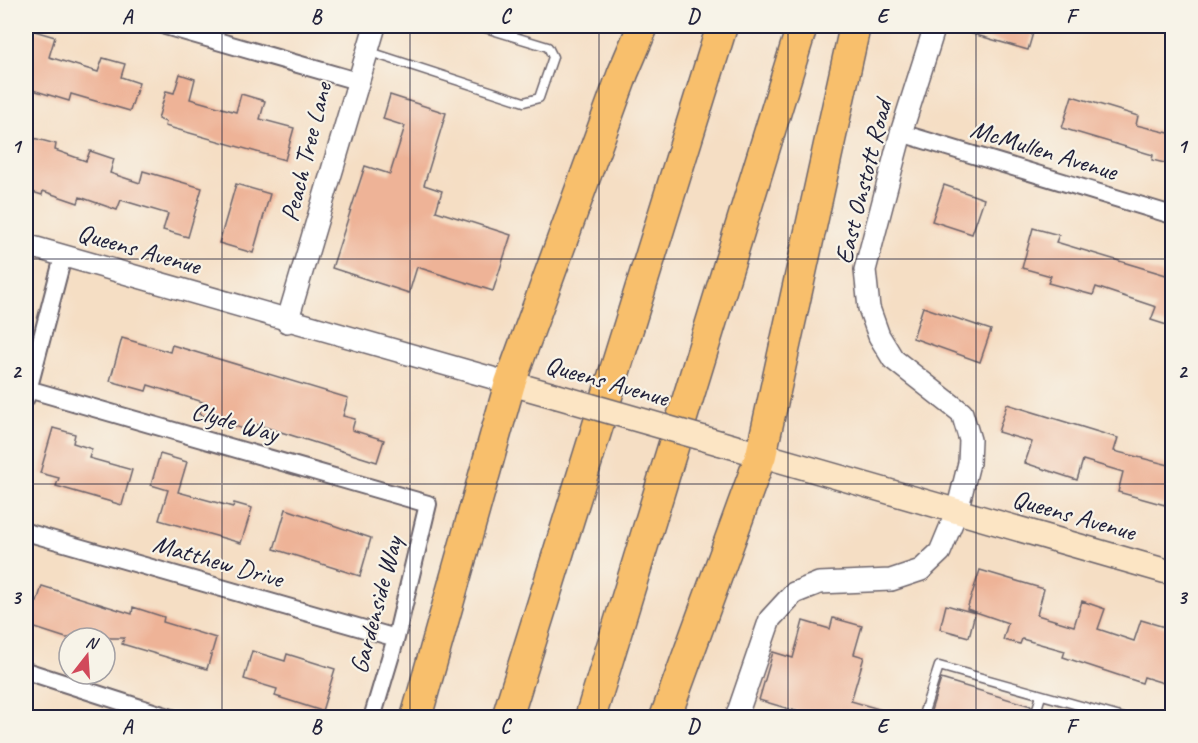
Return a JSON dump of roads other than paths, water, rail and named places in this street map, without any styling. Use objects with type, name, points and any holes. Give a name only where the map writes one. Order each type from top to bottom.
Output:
[{"type":"highway","points":[[416,717],[510,383],[623,73],[643,26]]},
{"type":"highway","points":[[507,717],[722,26]]},
{"type":"highway","points":[[590,717],[802,26]]},
{"type":"highway","points":[[665,717],[761,455],[855,26]]},
{"type":"main road","name":"Queens Avenue","points":[[510,383],[1173,573]]},
{"type":"street","name":"Peach Tree Lane","points":[[165,26],[357,81],[287,322]]},
{"type":"street","points":[[357,81],[375,26]]},
{"type":"street","name":"East Onstott Road","points":[[736,717],[770,619],[794,593],[819,583],[891,580],[921,570],[940,552],[957,511],[969,463],[970,440],[962,413],[893,359],[879,336],[869,308],[864,270],[901,133],[935,26]]},
{"type":"street","name":"McMullen Avenue","points":[[901,133],[1173,215]]},
{"type":"street","name":"Queens Avenue","points":[[26,245],[287,322],[510,383]]},
{"type":"street","points":[[27,394],[63,257]]},
{"type":"street","name":"Clyde Way","points":[[27,394],[428,504]]},
{"type":"street","name":"Gardenside Way","points":[[372,717],[396,638],[428,504]]},
{"type":"street","name":"Matthew Drive","points":[[26,532],[396,638]]},
{"type":"street","points":[[26,671],[172,717]]},
{"type":"lane","points":[[367,51],[524,102],[539,98],[553,57],[548,47],[479,26]]},
{"type":"lane","points":[[922,717],[939,666],[1041,696],[1124,717]]},
{"type":"lane","points":[[1034,717],[1041,696]]}]
